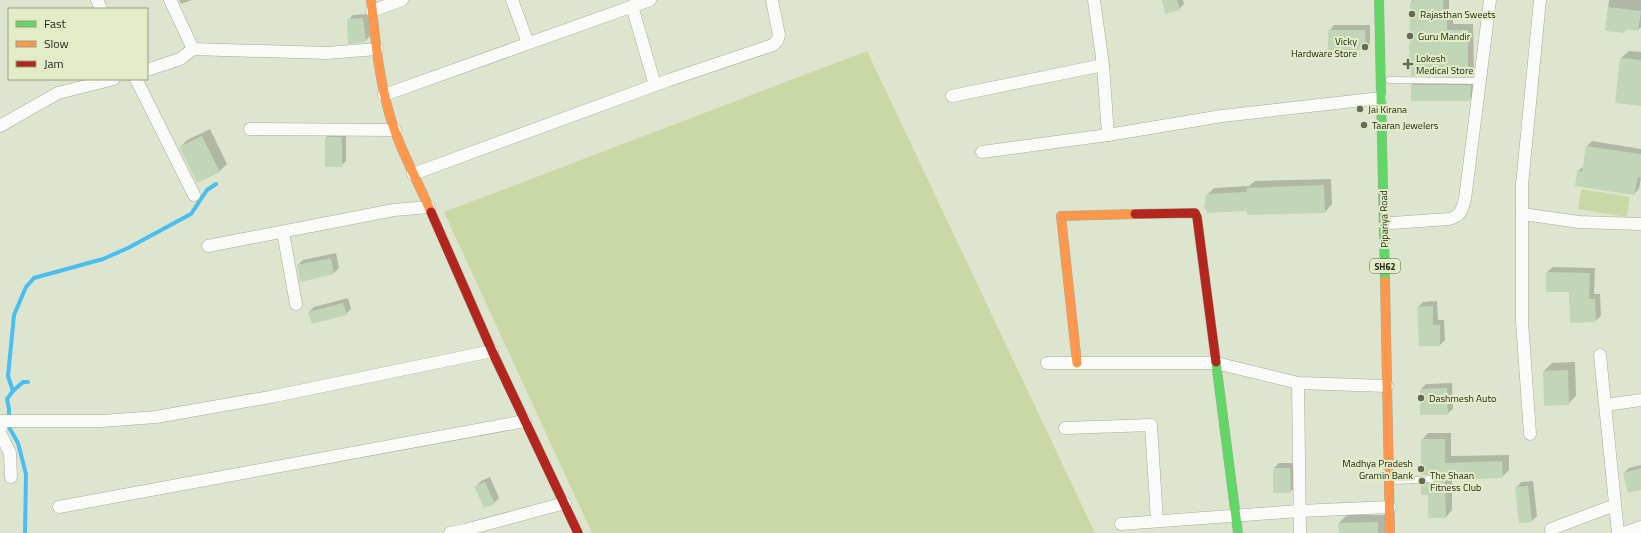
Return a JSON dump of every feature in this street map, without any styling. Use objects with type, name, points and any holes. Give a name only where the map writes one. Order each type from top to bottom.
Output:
[{"type":"street","points":[[170,0],[194,49]]},
{"type":"street","points":[[402,0],[372,5],[384,96],[395,130],[413,174],[492,351],[578,533]]},
{"type":"street","points":[[512,0],[528,43]]},
{"type":"street","points":[[384,96],[650,0]]},
{"type":"street","points":[[413,174],[655,86],[773,45],[777,41],[779,35],[772,0]]},
{"type":"street","points":[[1094,0],[1103,65],[1108,135]]},
{"type":"street","name":"Pipariya Road","points":[[1379,0],[1390,533]]},
{"type":"street","name":"Pipariya Road","points":[[1388,0],[1398,533]]},
{"type":"street","points":[[1392,223],[1449,219],[1456,217],[1461,213],[1465,199],[1490,0]]},
{"type":"street","points":[[1530,434],[1522,321],[1522,185],[1540,0]]},
{"type":"street","points":[[632,6],[655,86]]},
{"type":"street","points":[[148,70],[180,59],[194,49],[327,53],[378,49]]},
{"type":"street","points":[[952,96],[1103,65]]},
{"type":"street","points":[[0,126],[58,93],[110,80]]},
{"type":"street","points":[[136,80],[194,195]]},
{"type":"street","points":[[982,152],[1108,135],[1222,116],[1381,98]]},
{"type":"street","points":[[250,129],[395,130]]},
{"type":"street","points":[[208,246],[394,210],[429,207]]},
{"type":"street","points":[[1077,363],[1061,216],[1193,213],[1197,216],[1238,533]]},
{"type":"street","points":[[1522,214],[1579,222],[1641,224]]},
{"type":"street","points":[[283,232],[296,304]]},
{"type":"street","points":[[11,477],[10,453],[0,432],[2,421],[102,421],[156,417],[270,397],[492,351]]},
{"type":"street","points":[[1600,354],[1618,533]]},
{"type":"street","points":[[1047,363],[1216,363],[1298,383],[1387,386]]},
{"type":"street","points":[[1298,383],[1300,533]]},
{"type":"street","points":[[1606,405],[1641,400]]},
{"type":"street","points":[[59,507],[525,421]]},
{"type":"street","points":[[1065,428],[1151,425],[1157,521]]},
{"type":"street","points":[[450,533],[565,503]]},
{"type":"street","points":[[1551,529],[1615,505]]},
{"type":"street","points":[[1121,524],[1390,506]]},
{"type":"street","points":[[1624,533],[1641,527]]},
{"type":"lane","points":[[1389,80],[1480,81]]},
{"type":"lane","points":[[1397,481],[1432,479]]},
{"type":"green space","points":[[867,51],[1095,533],[592,533],[444,212]]},
{"type":"green space","points":[[1581,189],[1630,197],[1627,217],[1578,209]]},
{"type":"building","points":[[1162,0],[1177,0],[1180,10],[1165,14]]},
{"type":"building","points":[[1413,0],[1443,0],[1444,20],[1447,20],[1447,30],[1468,30],[1468,76],[1411,76],[1409,60],[1410,2],[1413,2]]},
{"type":"building","points":[[1608,7],[1641,11],[1638,31],[1625,29],[1625,33],[1605,31]]},
{"type":"building","points":[[363,18],[366,42],[348,44],[347,19]]},
{"type":"building","points":[[1328,30],[1365,30],[1366,50],[1328,51]]},
{"type":"building","points":[[1620,58],[1641,60],[1641,106],[1615,103]]},
{"type":"building","points":[[1411,85],[1471,85],[1470,101],[1411,101]]},
{"type":"building","points":[[202,136],[220,172],[197,183],[179,147]]},
{"type":"building","points":[[325,137],[342,137],[342,167],[325,167]]},
{"type":"building","points":[[1586,146],[1641,154],[1641,178],[1638,177],[1634,195],[1575,186],[1577,171],[1582,172]]},
{"type":"building","points":[[1324,185],[1325,213],[1247,215],[1247,211],[1207,213],[1204,207],[1206,194],[1247,192],[1246,188]]},
{"type":"building","points":[[331,258],[334,274],[300,282],[297,265]]},
{"type":"building","points":[[1546,272],[1590,273],[1589,299],[1595,299],[1596,322],[1570,323],[1569,292],[1546,292]]},
{"type":"building","points":[[343,303],[347,315],[312,324],[308,312]]},
{"type":"building","points":[[1433,306],[1433,325],[1440,325],[1440,346],[1419,346],[1417,307]]},
{"type":"building","points":[[1568,370],[1569,405],[1544,406],[1543,371]]},
{"type":"building","points":[[1447,388],[1448,415],[1420,415],[1420,389]]},
{"type":"building","points":[[1421,439],[1445,439],[1445,463],[1502,461],[1503,478],[1445,480],[1446,518],[1428,518],[1428,495],[1421,495],[1421,484],[1434,483],[1436,478],[1432,475],[1421,475]]},
{"type":"building","points":[[1273,468],[1290,468],[1291,493],[1273,493]]},
{"type":"building","points":[[1641,468],[1641,490],[1628,493],[1623,473]]},
{"type":"building","points":[[485,482],[495,504],[484,508],[474,486]]},
{"type":"building","points":[[1528,486],[1532,522],[1519,523],[1515,487]]},
{"type":"building","points":[[1378,522],[1378,533],[1339,533],[1338,523]]},
{"type":"waterway","points":[[9,414],[7,399],[13,391],[8,376],[14,315],[26,287],[34,278],[103,259],[128,248],[191,214],[207,190],[216,184]]},
{"type":"waterway","points":[[13,391],[23,382],[28,382]]},
{"type":"waterway","points":[[10,429],[18,443],[26,474],[25,533]]},
{"type":"traffic: fast","points":[[1379,0],[1385,281]]},
{"type":"traffic: fast","points":[[1216,362],[1238,533]]},
{"type":"traffic: slow","points":[[371,0],[379,66],[391,119],[401,146],[431,212]]},
{"type":"traffic: slow","points":[[1077,363],[1061,216],[1135,214]]},
{"type":"traffic: slow","points":[[1385,281],[1390,533]]},
{"type":"traffic: jam","points":[[431,212],[492,351],[578,533]]},
{"type":"traffic: jam","points":[[1135,214],[1195,213],[1197,217],[1216,362]]},
{"type":"place","name":"Rajasthan Sweets","points":[[1412,14]]},
{"type":"place","name":"Guru Mandir","points":[[1410,36]]},
{"type":"place","name":"Vicky Hardware Store","points":[[1365,47]]},
{"type":"place","name":"Lokesh Medical Store","points":[[1408,64]]},
{"type":"place","name":"Jai Kirana","points":[[1360,109]]},
{"type":"place","name":"Taaran Jewelers","points":[[1364,125]]},
{"type":"place","name":"Dashmesh Auto","points":[[1421,398]]},
{"type":"place","name":"Madhya Pradesh Gramin Bank","points":[[1421,469]]},
{"type":"place","name":"The Shaan Fitness Club","points":[[1422,481]]}]
